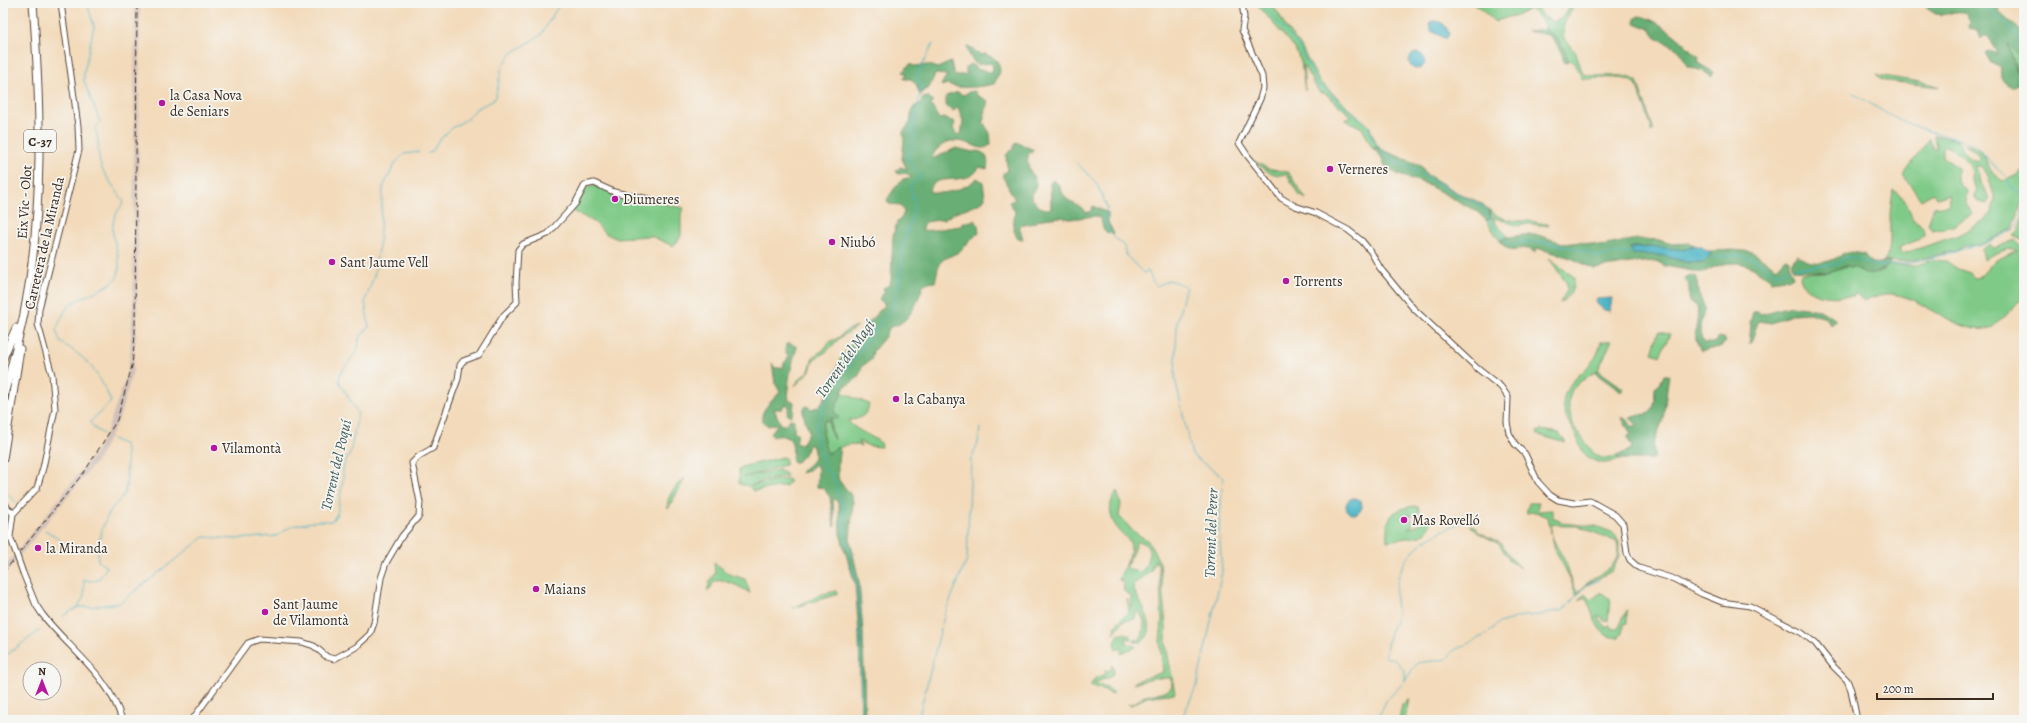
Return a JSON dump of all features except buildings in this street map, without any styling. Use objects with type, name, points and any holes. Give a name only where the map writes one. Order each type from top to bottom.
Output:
[{"type":"highway","name":"Eix Vic - Olot","points":[[3,399],[24,315],[37,209],[40,142],[38,66],[33,3]]},
{"type":"highway","points":[[3,358],[16,330],[25,287],[29,278]]},
{"type":"highway","points":[[3,459],[24,315]]},
{"type":"street","name":"Carretera de la Miranda","points":[[14,514],[32,494],[39,480],[56,409],[52,375],[38,324],[39,308],[79,150],[78,126],[61,3]]},
{"type":"street","points":[[1242,3],[1244,17],[1242,30],[1262,76],[1263,88],[1260,99],[1239,143],[1274,190],[1281,198],[1295,206],[1316,213],[1348,230],[1362,241],[1371,252],[1380,268],[1413,308],[1478,369],[1501,387],[1508,397],[1507,422],[1509,433],[1515,444],[1525,454],[1538,482],[1550,495],[1558,500],[1574,503],[1590,502],[1615,515],[1623,524],[1627,553],[1630,560],[1639,568],[1674,579],[1702,594],[1722,602],[1750,606],[1802,633],[1815,643],[1833,666],[1847,680],[1851,690],[1857,720]]},
{"type":"street","points":[[192,720],[248,643],[259,639],[302,642],[314,646],[327,657],[334,659],[356,647],[370,634],[374,623],[381,578],[386,563],[402,536],[419,516],[420,502],[412,463],[419,456],[433,448],[458,379],[460,365],[463,361],[479,355],[503,316],[517,302],[516,283],[518,250],[523,244],[548,234],[575,204],[585,185],[594,183],[614,192],[664,202]]},
{"type":"street","points":[[5,506],[22,505]]},
{"type":"street","points":[[5,506],[14,514],[11,523],[10,538]]},
{"type":"street","points":[[11,523],[3,527],[10,538],[36,605],[42,614],[106,686],[117,704],[122,720]]},
{"type":"shaded area","points":[[135,3],[140,3],[137,320],[133,370],[119,419],[99,458],[3,576],[3,569],[93,456],[107,431],[126,377],[130,357],[133,301]]},
{"type":"green space","points":[[1256,3],[1270,3],[1279,14],[1286,28],[1300,45],[1319,81],[1369,126],[1376,143],[1380,148],[1375,147],[1373,149],[1362,128],[1345,120],[1352,117],[1326,94],[1319,92],[1303,65],[1305,91],[1301,62],[1295,49]]},
{"type":"green space","points":[[1474,3],[1498,3],[1516,7],[1520,3],[1534,3],[1542,16],[1554,22],[1562,18],[1572,3],[1576,3],[1566,18],[1563,29],[1564,38],[1576,53],[1583,74],[1596,76],[1625,76],[1637,81],[1654,130],[1651,132],[1651,125],[1636,84],[1626,79],[1619,78],[1583,80],[1573,62],[1570,60],[1568,62],[1566,53],[1556,38],[1548,31],[1544,30],[1545,24],[1532,10],[1529,9],[1523,13],[1495,22]]},
{"type":"green space","points":[[1924,3],[1994,3],[1999,7],[2000,12],[2024,34],[2024,60],[2008,44],[2017,72],[2024,77],[2024,85],[2021,83],[2012,87],[2004,82],[2001,77],[2001,68],[1991,63],[1985,53],[1988,51],[1997,54],[1988,36],[1984,36],[1981,39],[1978,30],[1969,28],[1970,21],[1966,13],[1955,12],[1940,15],[1929,10]]},
{"type":"green space","points":[[1639,16],[1658,23],[1677,37],[1699,57],[1698,63],[1713,72],[1712,77],[1703,71],[1687,66],[1681,53],[1677,49],[1656,37],[1650,29],[1635,23],[1635,18]]},
{"type":"green space","points":[[1546,29],[1553,35],[1564,50],[1568,59],[1567,63],[1564,62],[1561,50],[1549,35],[1527,31]]},
{"type":"green space","points":[[2008,43],[2024,60],[2024,77],[2017,72]]},
{"type":"green space","points":[[967,46],[981,55],[985,54],[996,60],[1000,72],[994,84],[970,87],[958,87],[947,84],[942,86],[941,85],[947,75],[935,74],[929,88],[923,91],[920,96],[916,84],[911,79],[904,79],[906,74],[903,72],[910,64],[914,66],[930,65],[937,68],[951,62],[954,75],[966,75],[966,67],[971,64],[978,70],[984,70],[992,73],[993,66],[990,63],[977,65],[975,63],[969,54]]},
{"type":"green space","points":[[1877,74],[1939,87],[1888,81],[1882,79]]},
{"type":"green space","points":[[975,91],[977,95],[988,101],[983,122],[990,133],[991,144],[983,148],[963,142],[950,141],[936,150],[932,159],[956,148],[973,152],[978,151],[987,157],[987,169],[979,167],[968,177],[937,181],[932,185],[929,191],[934,193],[947,192],[961,188],[973,182],[977,178],[983,182],[985,198],[981,203],[956,212],[945,219],[926,222],[923,224],[922,230],[934,230],[961,226],[962,223],[975,220],[978,225],[979,232],[959,252],[944,259],[939,264],[935,282],[928,283],[923,286],[912,311],[902,322],[890,327],[884,338],[873,351],[871,360],[862,366],[860,373],[851,383],[845,386],[834,411],[839,417],[837,419],[831,418],[830,425],[834,440],[831,434],[828,419],[823,423],[823,437],[827,454],[838,447],[840,449],[838,478],[851,495],[853,501],[850,540],[859,582],[863,633],[865,720],[861,720],[859,634],[855,584],[840,534],[839,504],[834,498],[834,527],[830,497],[823,488],[817,487],[818,470],[816,464],[809,470],[801,473],[812,462],[814,451],[812,445],[809,445],[807,451],[797,462],[793,462],[792,445],[790,439],[780,435],[773,437],[770,434],[777,425],[775,424],[768,426],[762,417],[768,404],[780,392],[775,383],[772,363],[775,368],[783,368],[784,363],[789,357],[785,350],[786,344],[791,344],[797,347],[788,387],[789,401],[794,402],[793,413],[791,416],[787,414],[789,407],[787,404],[784,405],[782,409],[774,409],[781,425],[785,425],[790,419],[794,420],[794,431],[798,434],[796,443],[803,443],[809,432],[803,414],[804,408],[807,406],[811,409],[817,407],[822,402],[830,386],[839,361],[863,329],[885,305],[879,299],[882,294],[885,294],[883,288],[889,285],[891,280],[893,236],[897,222],[902,217],[904,212],[900,205],[889,204],[887,200],[903,179],[912,177],[906,173],[898,174],[896,171],[900,167],[907,169],[902,159],[904,140],[903,132],[910,123],[912,110],[915,106],[921,103],[922,98],[929,97],[933,103],[931,105],[939,119],[944,118],[955,122],[953,129],[958,135],[961,134],[963,121],[958,107],[954,111],[946,107],[946,96],[958,92],[963,95]]},
{"type":"green space","points":[[1934,135],[1957,140],[1962,145],[1962,149],[1971,160],[1978,162],[1979,156],[1965,144],[1973,146],[1979,150],[1994,172],[2003,181],[2018,175],[2024,168],[2024,196],[2013,228],[1983,244],[1965,246],[1956,251],[1909,261],[1884,262],[1890,246],[1890,215],[1893,190],[1904,199],[1913,220],[1922,226],[1924,232],[1924,235],[1918,240],[1900,247],[1899,249],[1902,254],[1956,236],[1986,219],[1992,211],[1995,199],[1984,168],[1975,165],[1979,175],[1979,180],[1990,199],[1988,204],[1975,198],[1976,189],[1972,181],[1971,169],[1967,162],[1956,151],[1945,146],[1942,149],[1942,156],[1958,168],[1957,178],[1967,191],[1966,204],[1973,214],[1951,227],[1932,230],[1928,224],[1934,207],[1948,205],[1950,201],[1949,195],[1936,198],[1933,193],[1921,200],[1903,175],[1930,138],[1933,149],[1936,149]]},
{"type":"green space","points":[[1016,142],[1034,150],[1028,155],[1027,160],[1029,169],[1036,184],[1031,197],[1037,204],[1044,209],[1051,208],[1050,183],[1053,180],[1058,184],[1066,198],[1087,213],[1091,211],[1093,206],[1108,213],[1108,222],[1114,234],[1106,232],[1103,228],[1101,219],[1095,216],[1070,219],[1061,217],[1043,219],[1019,226],[1023,239],[1017,238],[1013,228],[1015,211],[1009,202],[1015,200],[1003,177],[1003,173],[1007,172],[1006,155],[1013,149]]},
{"type":"green space","points":[[1375,147],[1415,163],[1422,167],[1426,174],[1458,193],[1481,203],[1488,209],[1491,219],[1486,220],[1476,211],[1424,183],[1399,175],[1384,165],[1382,158],[1373,149]]},
{"type":"green space","points":[[1253,160],[1267,168],[1288,172],[1306,199],[1298,194],[1287,175],[1277,175],[1268,172]]},
{"type":"green space","points":[[589,186],[598,186],[627,196],[684,208],[681,213],[681,236],[673,246],[651,236],[615,238],[605,233],[594,222],[573,211],[581,194]]},
{"type":"green space","points":[[1488,209],[1498,216],[1508,220],[1549,224],[1548,226],[1529,224],[1518,226],[1493,217],[1496,224],[1510,238],[1505,237],[1500,241],[1486,220],[1488,220],[1491,215]]},
{"type":"green space","points":[[2024,217],[2024,241],[2013,236],[2019,230]]},
{"type":"green space","points":[[1523,235],[1538,235],[1566,244],[1579,242],[1601,246],[1637,239],[1659,240],[1672,244],[1690,243],[1694,245],[1684,250],[1633,247],[1637,254],[1660,255],[1687,262],[1703,262],[1710,255],[1711,251],[1734,250],[1752,252],[1777,268],[1786,258],[1789,260],[1789,267],[1793,277],[1788,280],[1784,279],[1771,281],[1767,276],[1751,267],[1739,263],[1720,265],[1703,273],[1665,266],[1656,261],[1630,263],[1594,269],[1571,258],[1537,248],[1535,253],[1526,249],[1508,249],[1500,241]]},
{"type":"green space","points":[[2015,240],[2024,249],[2024,297],[1993,327],[1981,329],[1955,323],[1916,301],[1903,296],[1884,294],[1864,301],[1855,293],[1854,296],[1823,296],[1809,290],[1800,278],[1801,273],[1827,272],[1846,266],[1856,268],[1866,274],[1872,274],[1883,270],[1888,265],[1917,265],[1932,260],[1946,261],[1958,269],[1970,273],[1974,278],[1980,277],[1993,262],[2017,250],[2005,250],[1984,260],[1982,249],[1990,244],[1994,248]]},
{"type":"green space","points":[[1852,252],[1864,254],[1873,263],[1890,262],[1887,267],[1872,274],[1866,274],[1856,268],[1847,266],[1827,272],[1793,270],[1792,267],[1792,261],[1798,255],[1810,262],[1826,262]]},
{"type":"green space","points":[[1549,258],[1574,277],[1571,292],[1560,303],[1567,290],[1567,284]]},
{"type":"green space","points":[[1691,275],[1697,277],[1698,293],[1705,308],[1700,326],[1700,334],[1704,343],[1713,343],[1719,337],[1724,338],[1726,342],[1720,347],[1701,351],[1698,345],[1696,339],[1697,309],[1696,305],[1689,302],[1689,285],[1684,278]]},
{"type":"green space","points":[[1791,306],[1820,310],[1835,319],[1835,322],[1831,325],[1826,318],[1809,313],[1793,314],[1772,323],[1759,321],[1749,345],[1750,323],[1753,312],[1758,312],[1761,314]]},
{"type":"green space","points":[[858,326],[841,337],[826,352],[814,359],[810,371],[795,386],[799,379],[809,371],[813,357],[823,350],[831,341],[838,338],[847,330]]},
{"type":"green space","points":[[1658,332],[1670,334],[1660,356],[1652,353]]},
{"type":"green space","points":[[1612,340],[1598,370],[1580,382],[1572,390],[1568,402],[1572,424],[1592,451],[1597,456],[1603,458],[1617,456],[1619,459],[1601,463],[1586,455],[1582,450],[1566,417],[1563,406],[1568,387],[1595,358],[1599,351],[1601,342]]},
{"type":"green space","points":[[1598,370],[1624,389],[1621,392],[1595,373]]},
{"type":"green space","points":[[1664,375],[1669,375],[1663,419],[1653,446],[1655,455],[1653,459],[1619,459],[1617,456],[1631,449],[1632,447],[1627,437],[1631,434],[1621,417],[1628,420],[1632,427],[1637,425],[1630,418],[1636,415],[1650,413],[1654,403],[1655,388],[1660,384]]},
{"type":"green space","points":[[841,392],[869,404],[865,414],[859,418],[849,420],[849,422],[882,444],[881,447],[869,446],[858,441],[861,446],[851,444],[847,445],[827,455],[823,437],[823,423],[828,419],[831,434],[834,439],[831,429],[831,418],[835,419],[837,415],[834,411]]},
{"type":"green space","points":[[1541,430],[1559,433],[1566,443],[1538,435],[1537,432]]},
{"type":"green space","points":[[783,457],[786,459],[785,465],[744,477],[778,470],[785,473],[787,476],[765,480],[751,486],[774,480],[788,479],[790,481],[786,486],[753,491],[749,486],[739,484],[739,469],[741,467]]},
{"type":"green space","points":[[685,478],[668,509],[668,500],[670,496],[678,484]]},
{"type":"green space","points":[[1117,491],[1121,504],[1119,516],[1133,531],[1148,541],[1160,563],[1166,626],[1166,645],[1175,693],[1147,697],[1131,705],[1128,704],[1133,703],[1145,696],[1163,693],[1172,686],[1170,678],[1154,678],[1133,684],[1136,681],[1163,672],[1160,641],[1162,620],[1159,567],[1155,560],[1151,571],[1134,584],[1133,587],[1149,623],[1147,637],[1141,642],[1134,642],[1135,638],[1138,641],[1143,634],[1144,621],[1137,610],[1135,619],[1123,621],[1114,633],[1117,624],[1129,611],[1127,599],[1133,607],[1131,597],[1124,591],[1123,582],[1119,580],[1130,555],[1131,544],[1116,526],[1111,516],[1110,511]],"holes":[[[1135,542],[1141,542],[1147,545],[1149,552],[1147,564],[1140,572],[1130,570],[1126,567],[1136,545]]]},
{"type":"green space","points":[[1529,503],[1539,503],[1537,509],[1539,511],[1552,510],[1552,517],[1560,520],[1561,523],[1596,526],[1614,533],[1619,542],[1619,557],[1612,571],[1586,585],[1581,592],[1576,595],[1570,578],[1555,550],[1552,534],[1578,592],[1588,582],[1615,562],[1618,550],[1617,542],[1579,526],[1562,526],[1553,523],[1551,532],[1548,517],[1536,512],[1526,513]]},
{"type":"green space","points":[[1414,506],[1418,507],[1421,516],[1408,515],[1409,518],[1411,517],[1413,525],[1408,528],[1419,524],[1422,518],[1428,517],[1431,522],[1426,532],[1421,536],[1387,541],[1387,526],[1391,516],[1400,510]]},
{"type":"green space","points":[[1470,525],[1477,528],[1477,531],[1502,544],[1509,556],[1521,568],[1510,561],[1499,544],[1477,532]]},
{"type":"green space","points":[[714,562],[729,574],[745,579],[750,593],[724,581],[714,581],[710,590],[707,591],[710,581],[715,573]]},
{"type":"green space","points":[[837,591],[838,594],[793,608],[822,594]]},
{"type":"green space","points":[[1600,593],[1610,599],[1608,621],[1604,621],[1602,617],[1597,616],[1606,628],[1610,625],[1612,629],[1618,629],[1627,610],[1627,623],[1624,624],[1622,633],[1619,637],[1611,637],[1600,630],[1585,597],[1578,600],[1585,594],[1591,600]]},
{"type":"green space","points":[[1119,633],[1121,635],[1124,633],[1130,636],[1131,640],[1126,637],[1127,641],[1125,642],[1136,647],[1121,654],[1121,647],[1116,650],[1115,643]]},
{"type":"green space","points":[[1112,665],[1114,669],[1112,676],[1094,683],[1107,687],[1114,693],[1110,694],[1105,690],[1090,686],[1096,677],[1104,675],[1105,671],[1111,670]]},
{"type":"green space","points":[[1409,698],[1405,720],[1399,720],[1402,705]]},
{"type":"water","points":[[1432,21],[1439,22],[1447,28],[1449,34],[1447,38],[1444,38],[1431,31],[1429,25]]},
{"type":"water","points":[[1417,53],[1424,58],[1425,61],[1420,68],[1417,69],[1410,64],[1409,61],[1414,54]]},
{"type":"water","points":[[1694,245],[1702,247],[1707,251],[1711,251],[1710,255],[1703,262],[1687,262],[1660,255],[1633,254],[1630,248],[1658,247],[1684,250]]},
{"type":"water","points":[[1612,298],[1610,311],[1604,310],[1597,304],[1596,299]]},
{"type":"water","points":[[1354,498],[1360,500],[1362,506],[1360,512],[1354,514],[1348,512],[1346,506],[1348,500]]},
{"type":"waterway","points":[[87,3],[94,26],[84,72],[84,81],[100,122],[95,129],[100,163],[124,202],[113,223],[113,236],[118,255],[119,268],[118,275],[110,284],[72,303],[67,308],[56,329],[60,342],[78,354],[92,367],[107,392],[111,402],[90,422],[95,429],[103,434]]},
{"type":"waterway","name":"Torrent del Poquí","points":[[428,153],[432,152],[438,141],[452,128],[467,119],[476,109],[495,99],[502,67],[512,53],[541,35],[560,3]]},
{"type":"waterway","points":[[1261,3],[1299,47],[1318,85],[1329,92],[1342,105],[1359,117],[1368,126],[1372,139],[1387,157],[1484,207],[1491,222],[1509,245],[1522,242],[1543,243],[1575,248],[1599,257],[1632,252]]},
{"type":"waterway","points":[[1972,3],[1980,5],[1994,13],[2007,25],[2024,45]]},
{"type":"waterway","points":[[1991,9],[1993,3]]},
{"type":"waterway","name":"Torrent del Magí","points":[[861,720],[860,617],[858,592],[844,526],[843,506],[832,475],[825,468],[817,444],[816,430],[821,412],[830,393],[867,340],[893,308],[901,272],[903,245],[912,217],[914,202],[910,186],[920,178],[909,158],[914,136],[913,123],[921,90],[917,76],[933,44]]},
{"type":"waterway","points":[[1853,93],[1889,115],[1919,128],[1974,144],[2005,176],[2012,188],[2024,197]]},
{"type":"waterway","name":"Torrent del Poquí","points":[[63,616],[78,607],[120,603],[204,537],[236,539],[276,536],[292,526],[317,521],[332,521],[337,514],[343,480],[343,469],[350,454],[358,414],[339,381],[340,374],[358,350],[359,338],[369,327],[365,302],[374,276],[379,246],[383,187],[396,162],[404,154],[419,152]]},
{"type":"waterway","name":"Torrent del Perer","points":[[1077,163],[1097,184],[1107,207],[1105,225],[1115,238],[1124,246],[1126,255],[1143,273],[1148,271],[1153,282],[1157,286],[1169,280],[1186,286],[1177,323],[1175,378],[1192,455],[1223,478],[1219,527],[1222,572],[1197,685],[1181,720]]},
{"type":"waterway","points":[[1794,268],[1839,264],[1843,258],[1851,257],[1876,266],[1908,263],[1949,254],[1972,246],[1980,246],[2013,230],[2019,223],[2024,205]]},
{"type":"waterway","points":[[1707,258],[1738,255],[1755,260],[1776,273],[1789,270]]},
{"type":"waterway","points":[[918,720],[944,616],[967,559],[971,459],[978,443],[980,428]]},
{"type":"waterway","points":[[78,607],[84,596],[84,579],[90,581],[98,580],[107,567],[98,561],[98,547],[101,533],[108,514],[123,496],[125,490],[127,470],[125,445],[112,439]]},
{"type":"waterway","points":[[4,491],[16,502]]},
{"type":"waterway","points":[[1377,720],[1386,701],[1405,681],[1405,672],[1395,659],[1385,657],[1389,636],[1397,615],[1396,589],[1399,575],[1410,554],[1419,546],[1428,539],[1463,522]]},
{"type":"waterway","points":[[45,530],[58,538],[63,544],[97,550]]},
{"type":"waterway","points":[[1406,679],[1417,663],[1447,659],[1453,651],[1487,634],[1499,623],[1523,616],[1541,615],[1548,612],[1562,611],[1587,585],[1600,580]]},
{"type":"waterway","name":"Torrent del Poquí","points":[[3,656],[8,654],[39,631]]},
{"type":"railway","points":[[3,573],[85,471],[117,420],[132,366],[135,335],[137,3]]},
{"type":"place","name":"la Casa Nova de Seniars","points":[[162,103]]},
{"type":"place","name":"Verneres","points":[[1330,169]]},
{"type":"place","name":"Diumeres","points":[[615,199]]},
{"type":"place","name":"Niubó","points":[[832,242]]},
{"type":"place","name":"Sant Jaume Vell","points":[[332,262]]},
{"type":"place","name":"Torrents","points":[[1286,281]]},
{"type":"place","name":"la Cabanya","points":[[896,399]]},
{"type":"place","name":"Vilamontà","points":[[214,448]]},
{"type":"place","name":"Mas Rovelló","points":[[1404,520]]},
{"type":"place","name":"la Miranda","points":[[38,548]]},
{"type":"place","name":"Maians","points":[[536,589]]},
{"type":"place","name":"Sant Jaume de Vilamontà","points":[[265,612]]}]
